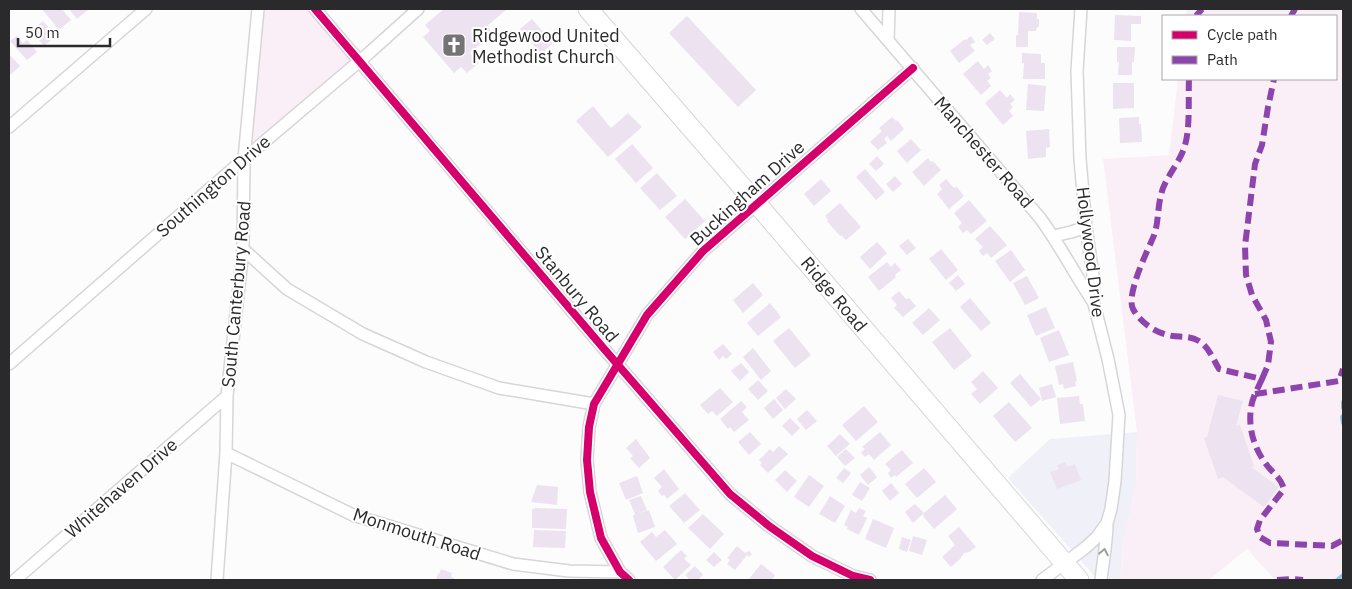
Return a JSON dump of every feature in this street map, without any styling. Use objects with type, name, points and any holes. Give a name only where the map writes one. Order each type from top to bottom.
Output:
[{"type":"main road","name":"Ridge Road","points":[[588,9],[1078,580]]},
{"type":"street","points":[[9,127],[146,9]]},
{"type":"street","name":"South Canterbury Road","points":[[217,580],[226,453],[227,396],[243,249],[244,159],[258,9]]},
{"type":"street","name":"Stanbury Road","points":[[315,9],[730,494],[812,556],[854,576],[870,580]]},
{"type":"street","name":"Southington Drive","points":[[9,364],[418,9]]},
{"type":"street","name":"Manchester Road","points":[[861,9],[1040,218],[1054,236],[1094,304]]},
{"type":"street","points":[[888,40],[889,9]]},
{"type":"street","name":"Hollywood Drive","points":[[1042,580],[1086,548],[1097,537],[1107,523],[1115,481],[1119,415],[1108,359],[1094,304],[1093,275],[1080,159],[1077,71],[1081,9]]},
{"type":"street","name":"Buckingham Drive","points":[[629,580],[620,572],[601,538],[590,492],[587,460],[589,427],[594,404],[648,315],[703,251],[913,68]]},
{"type":"street","points":[[1054,236],[1072,232],[1086,226]]},
{"type":"street","points":[[243,249],[287,289],[363,334],[426,362],[499,388],[594,404]]},
{"type":"street","name":"Whitehaven Drive","points":[[16,580],[227,396]]},
{"type":"street","name":"Monmouth Road","points":[[226,453],[353,515],[513,564],[569,571],[620,572]]},
{"type":"street","points":[[1101,580],[1107,539],[1107,523]]},
{"type":"shaded area","points":[[258,9],[315,9],[359,61],[244,159]]},
{"type":"shaded area","points":[[1187,9],[1343,9],[1343,580],[1275,580],[1247,549],[1209,580],[1120,579],[1123,544],[1136,485],[1137,432],[1103,159],[1169,155],[1178,80],[1337,80],[1337,15],[1186,15]]},
{"type":"shaded area","points":[[1137,432],[1136,485],[1123,544],[1120,579],[1098,580],[1008,478],[1050,439]]},
{"type":"building","points":[[42,9],[62,9],[71,20],[59,30]]},
{"type":"building","points":[[69,9],[89,9],[77,19]]},
{"type":"building","name":"Ridgewood United Methodist Church","points":[[444,9],[507,9],[487,26],[493,33],[470,53],[479,63],[467,73],[461,67],[454,73],[423,37],[430,31],[425,25]]},
{"type":"building","points":[[1019,12],[1037,13],[1037,19],[1039,19],[1039,27],[1037,27],[1036,31],[1028,31],[1028,47],[1016,47]]},
{"type":"building","points":[[1115,15],[1141,16],[1141,24],[1131,24],[1131,41],[1114,40]]},
{"type":"building","points":[[687,16],[756,90],[738,107],[669,33]]},
{"type":"building","points":[[532,19],[553,43],[541,54],[520,29]]},
{"type":"building","points":[[43,21],[56,36],[44,46],[31,31]]},
{"type":"building","points":[[990,33],[995,39],[987,45],[982,40]]},
{"type":"building","points":[[17,36],[23,43],[27,40],[37,52],[27,60],[10,41]]},
{"type":"building","points":[[971,36],[975,42],[970,45],[975,51],[959,63],[950,51]]},
{"type":"building","points":[[1117,47],[1135,47],[1132,75],[1118,75]]},
{"type":"building","points":[[1022,53],[1041,54],[1041,63],[1045,63],[1045,79],[1023,79],[1024,63],[1022,63]]},
{"type":"building","points":[[10,55],[20,66],[10,75],[9,57]]},
{"type":"building","points":[[978,61],[984,69],[988,65],[992,71],[988,74],[991,78],[987,81],[991,86],[981,95],[963,74]]},
{"type":"building","points":[[1113,83],[1134,83],[1134,108],[1113,109]]},
{"type":"building","points":[[1028,84],[1046,86],[1044,111],[1026,110]]},
{"type":"building","points":[[1000,90],[1007,98],[1010,94],[1015,100],[1010,104],[1013,107],[1009,111],[1013,116],[1003,125],[985,103]]},
{"type":"building","points":[[593,106],[611,128],[628,113],[642,127],[608,157],[576,121]]},
{"type":"building","points":[[892,117],[904,129],[891,141],[887,136],[884,139],[887,143],[878,150],[870,142],[882,131],[879,128]]},
{"type":"building","points":[[1139,117],[1142,142],[1120,143],[1119,118]]},
{"type":"building","points":[[1049,129],[1050,147],[1046,148],[1046,157],[1028,159],[1026,131]]},
{"type":"building","points":[[911,139],[921,150],[907,163],[897,151]]},
{"type":"building","points":[[632,144],[653,168],[636,183],[615,159]]},
{"type":"building","points":[[877,156],[884,164],[876,171],[869,164]]},
{"type":"building","points":[[928,158],[941,170],[924,186],[912,172]]},
{"type":"building","points":[[865,169],[885,192],[876,200],[856,177]]},
{"type":"building","points":[[657,173],[677,196],[660,210],[640,188]]},
{"type":"building","points":[[895,176],[902,184],[893,192],[886,184]]},
{"type":"building","points":[[821,179],[831,191],[814,206],[804,194]]},
{"type":"building","points":[[946,179],[954,188],[957,187],[964,196],[949,209],[937,194],[942,189],[939,185]]},
{"type":"building","points":[[685,199],[705,221],[685,239],[665,217]]},
{"type":"building","points":[[969,200],[987,221],[971,234],[967,230],[963,233],[958,227],[962,223],[954,213]]},
{"type":"building","points":[[840,203],[861,227],[846,240],[840,236],[825,216]]},
{"type":"building","points":[[990,226],[1007,245],[991,258],[987,253],[983,256],[979,251],[983,247],[975,239]]},
{"type":"building","points":[[908,239],[916,248],[907,255],[899,246]]},
{"type":"building","points":[[877,242],[887,253],[870,269],[860,257]]},
{"type":"building","points":[[941,249],[958,270],[946,280],[929,259]]},
{"type":"building","points":[[1011,250],[1025,270],[1010,282],[995,261]]},
{"type":"building","points":[[887,262],[891,267],[895,263],[901,270],[895,275],[896,277],[879,291],[868,277]]},
{"type":"building","points":[[958,275],[965,284],[956,291],[949,283]]},
{"type":"building","points":[[1027,276],[1039,298],[1025,305],[1013,283]]},
{"type":"building","points":[[753,283],[763,295],[743,313],[733,300]]},
{"type":"building","points":[[899,291],[916,306],[903,317],[894,308],[897,305],[891,298]]},
{"type":"building","points":[[970,298],[991,323],[981,331],[960,307]]},
{"type":"building","points":[[770,303],[781,317],[758,336],[747,323]]},
{"type":"building","points":[[1046,307],[1055,328],[1036,336],[1027,315]]},
{"type":"building","points":[[929,308],[940,320],[923,335],[912,323]]},
{"type":"building","points":[[789,328],[811,355],[795,368],[773,341]]},
{"type":"building","points":[[950,328],[972,356],[954,370],[932,342]]},
{"type":"building","points":[[1059,330],[1069,355],[1049,362],[1040,338]]},
{"type":"building","points":[[723,344],[732,354],[726,359],[723,356],[719,360],[713,352]]},
{"type":"building","points":[[753,348],[771,371],[761,380],[743,357]]},
{"type":"building","points":[[1073,362],[1077,381],[1075,382],[1076,386],[1064,389],[1063,384],[1059,385],[1055,366]]},
{"type":"building","points":[[741,363],[749,372],[740,381],[731,371]]},
{"type":"building","points":[[983,371],[998,388],[980,404],[971,394],[977,389],[971,382]]},
{"type":"building","points":[[1020,374],[1041,399],[1031,407],[1010,383]]},
{"type":"building","points":[[758,380],[768,391],[758,400],[748,389]]},
{"type":"building","points":[[1052,384],[1056,397],[1042,401],[1039,388]]},
{"type":"building","points":[[720,388],[733,402],[717,416],[712,411],[708,414],[700,405]]},
{"type":"building","points":[[786,389],[796,399],[785,409],[776,398]]},
{"type":"building","points":[[1218,395],[1243,401],[1236,426],[1240,425],[1254,466],[1251,467],[1279,487],[1264,507],[1223,477],[1218,479],[1204,438],[1207,437]]},
{"type":"building","points":[[1079,396],[1080,404],[1083,404],[1085,421],[1060,424],[1057,398]]},
{"type":"building","points":[[774,399],[783,410],[773,419],[764,408]]},
{"type":"building","points":[[741,401],[747,407],[742,412],[749,420],[734,432],[730,427],[728,429],[720,419]]},
{"type":"building","points":[[1009,402],[1032,428],[1015,442],[993,416]]},
{"type":"building","points":[[864,406],[878,422],[856,441],[842,425]]},
{"type":"building","points":[[807,410],[817,421],[806,430],[797,419]]},
{"type":"building","points":[[790,418],[800,428],[792,436],[782,426]]},
{"type":"building","points":[[750,432],[761,444],[749,455],[738,442]]},
{"type":"building","points":[[880,432],[891,445],[874,460],[869,454],[865,457],[861,453],[865,449],[862,447]]},
{"type":"building","points":[[840,434],[850,444],[836,456],[827,446]]},
{"type":"building","points":[[636,439],[650,458],[639,468],[630,458],[633,456],[626,448]]},
{"type":"building","points":[[779,446],[788,454],[768,473],[760,465],[762,463],[759,460],[770,449],[773,452]]},
{"type":"building","points":[[846,449],[855,458],[845,466],[837,457]]},
{"type":"building","points":[[902,450],[913,463],[896,477],[895,475],[891,478],[888,473],[891,470],[885,464]]},
{"type":"building","points":[[1065,462],[1068,467],[1075,464],[1081,480],[1057,489],[1050,472],[1059,469],[1057,465]]},
{"type":"building","points":[[869,467],[877,477],[868,485],[860,475]]},
{"type":"building","points":[[844,468],[851,473],[843,483],[836,478]]},
{"type":"building","points":[[924,468],[936,482],[917,498],[905,484]]},
{"type":"building","points":[[664,469],[679,489],[667,499],[658,491],[662,487],[654,478]]},
{"type":"building","points":[[785,470],[797,481],[787,492],[775,480]]},
{"type":"building","points":[[809,475],[824,486],[809,507],[794,497]]},
{"type":"building","points":[[637,476],[643,493],[626,500],[619,483]]},
{"type":"building","points":[[860,482],[870,488],[862,501],[852,495]]},
{"type":"building","points":[[891,483],[899,493],[890,501],[882,491]]},
{"type":"building","points":[[537,485],[558,487],[557,505],[531,502]]},
{"type":"building","points":[[685,493],[700,510],[684,523],[669,506]]},
{"type":"building","points":[[945,495],[957,509],[934,529],[923,516]]},
{"type":"building","points":[[641,496],[647,510],[636,514],[649,510],[655,527],[638,533],[633,516],[635,514],[629,500]]},
{"type":"building","points":[[830,496],[845,506],[835,523],[819,514]]},
{"type":"building","points":[[915,504],[924,513],[913,523],[905,512]]},
{"type":"building","points":[[859,508],[866,511],[863,516],[867,518],[859,535],[847,529],[848,527],[844,525],[851,510],[856,513]]},
{"type":"building","points":[[532,509],[567,509],[566,529],[532,528]]},
{"type":"building","points":[[703,514],[724,534],[710,549],[688,528]]},
{"type":"building","points":[[873,519],[894,528],[886,548],[865,539]]},
{"type":"building","points":[[959,527],[976,547],[964,553],[951,567],[942,557],[955,545],[948,536]]},
{"type":"building","points":[[534,530],[566,531],[565,548],[533,547]]},
{"type":"building","points":[[665,530],[677,544],[656,561],[640,542],[652,532],[656,537]]},
{"type":"building","points":[[913,536],[927,540],[922,555],[909,551]]},
{"type":"building","points":[[902,537],[911,540],[907,552],[899,549]]},
{"type":"building","points":[[737,546],[745,553],[749,551],[752,554],[749,557],[747,555],[735,570],[727,564],[730,560],[727,558]]},
{"type":"building","points":[[681,550],[687,556],[684,559],[691,565],[675,580],[663,567]]},
{"type":"building","points":[[714,552],[722,560],[714,567],[706,560]]},
{"type":"building","points":[[761,564],[775,575],[772,580],[748,580]]},
{"type":"building","points":[[695,566],[703,575],[698,580],[690,580],[685,575]]},
{"type":"building","points":[[441,569],[452,573],[451,577],[454,580],[436,580]]},
{"type":"waterway","points":[[1343,402],[1343,408]]},
{"type":"waterway","points":[[1343,416],[1343,423]]},
{"type":"waterway","points":[[1337,580],[1343,575]]},
{"type":"marked path","points":[[1197,15],[1202,9]]},
{"type":"marked path","points":[[1292,15],[1295,9]]},
{"type":"marked path","points":[[1189,80],[1186,143],[1163,189],[1154,235],[1134,285],[1132,294],[1133,309],[1145,324],[1156,331],[1167,335],[1189,337],[1199,341],[1208,350],[1219,369],[1262,379],[1252,404],[1250,415],[1251,430],[1255,445],[1262,458],[1284,489],[1260,520],[1257,529],[1260,537],[1270,543],[1332,546],[1343,540]]},
{"type":"marked path","points":[[1262,379],[1268,365],[1271,342],[1266,320],[1252,295],[1246,275],[1245,246],[1255,164],[1262,145],[1274,80]]},
{"type":"marked path","points":[[1255,394],[1339,381],[1343,369]]},
{"type":"marked path","points":[[1277,580],[1303,580]]},
{"type":"cycle path","points":[[315,9],[730,494],[769,526],[812,556],[853,576],[870,580]]},
{"type":"cycle path","points":[[629,580],[620,572],[601,538],[590,492],[587,460],[589,427],[594,404],[647,315],[703,251],[913,68]]},
{"type":"place","name":"Ridgewood United Methodist Church","points":[[454,45]]}]
